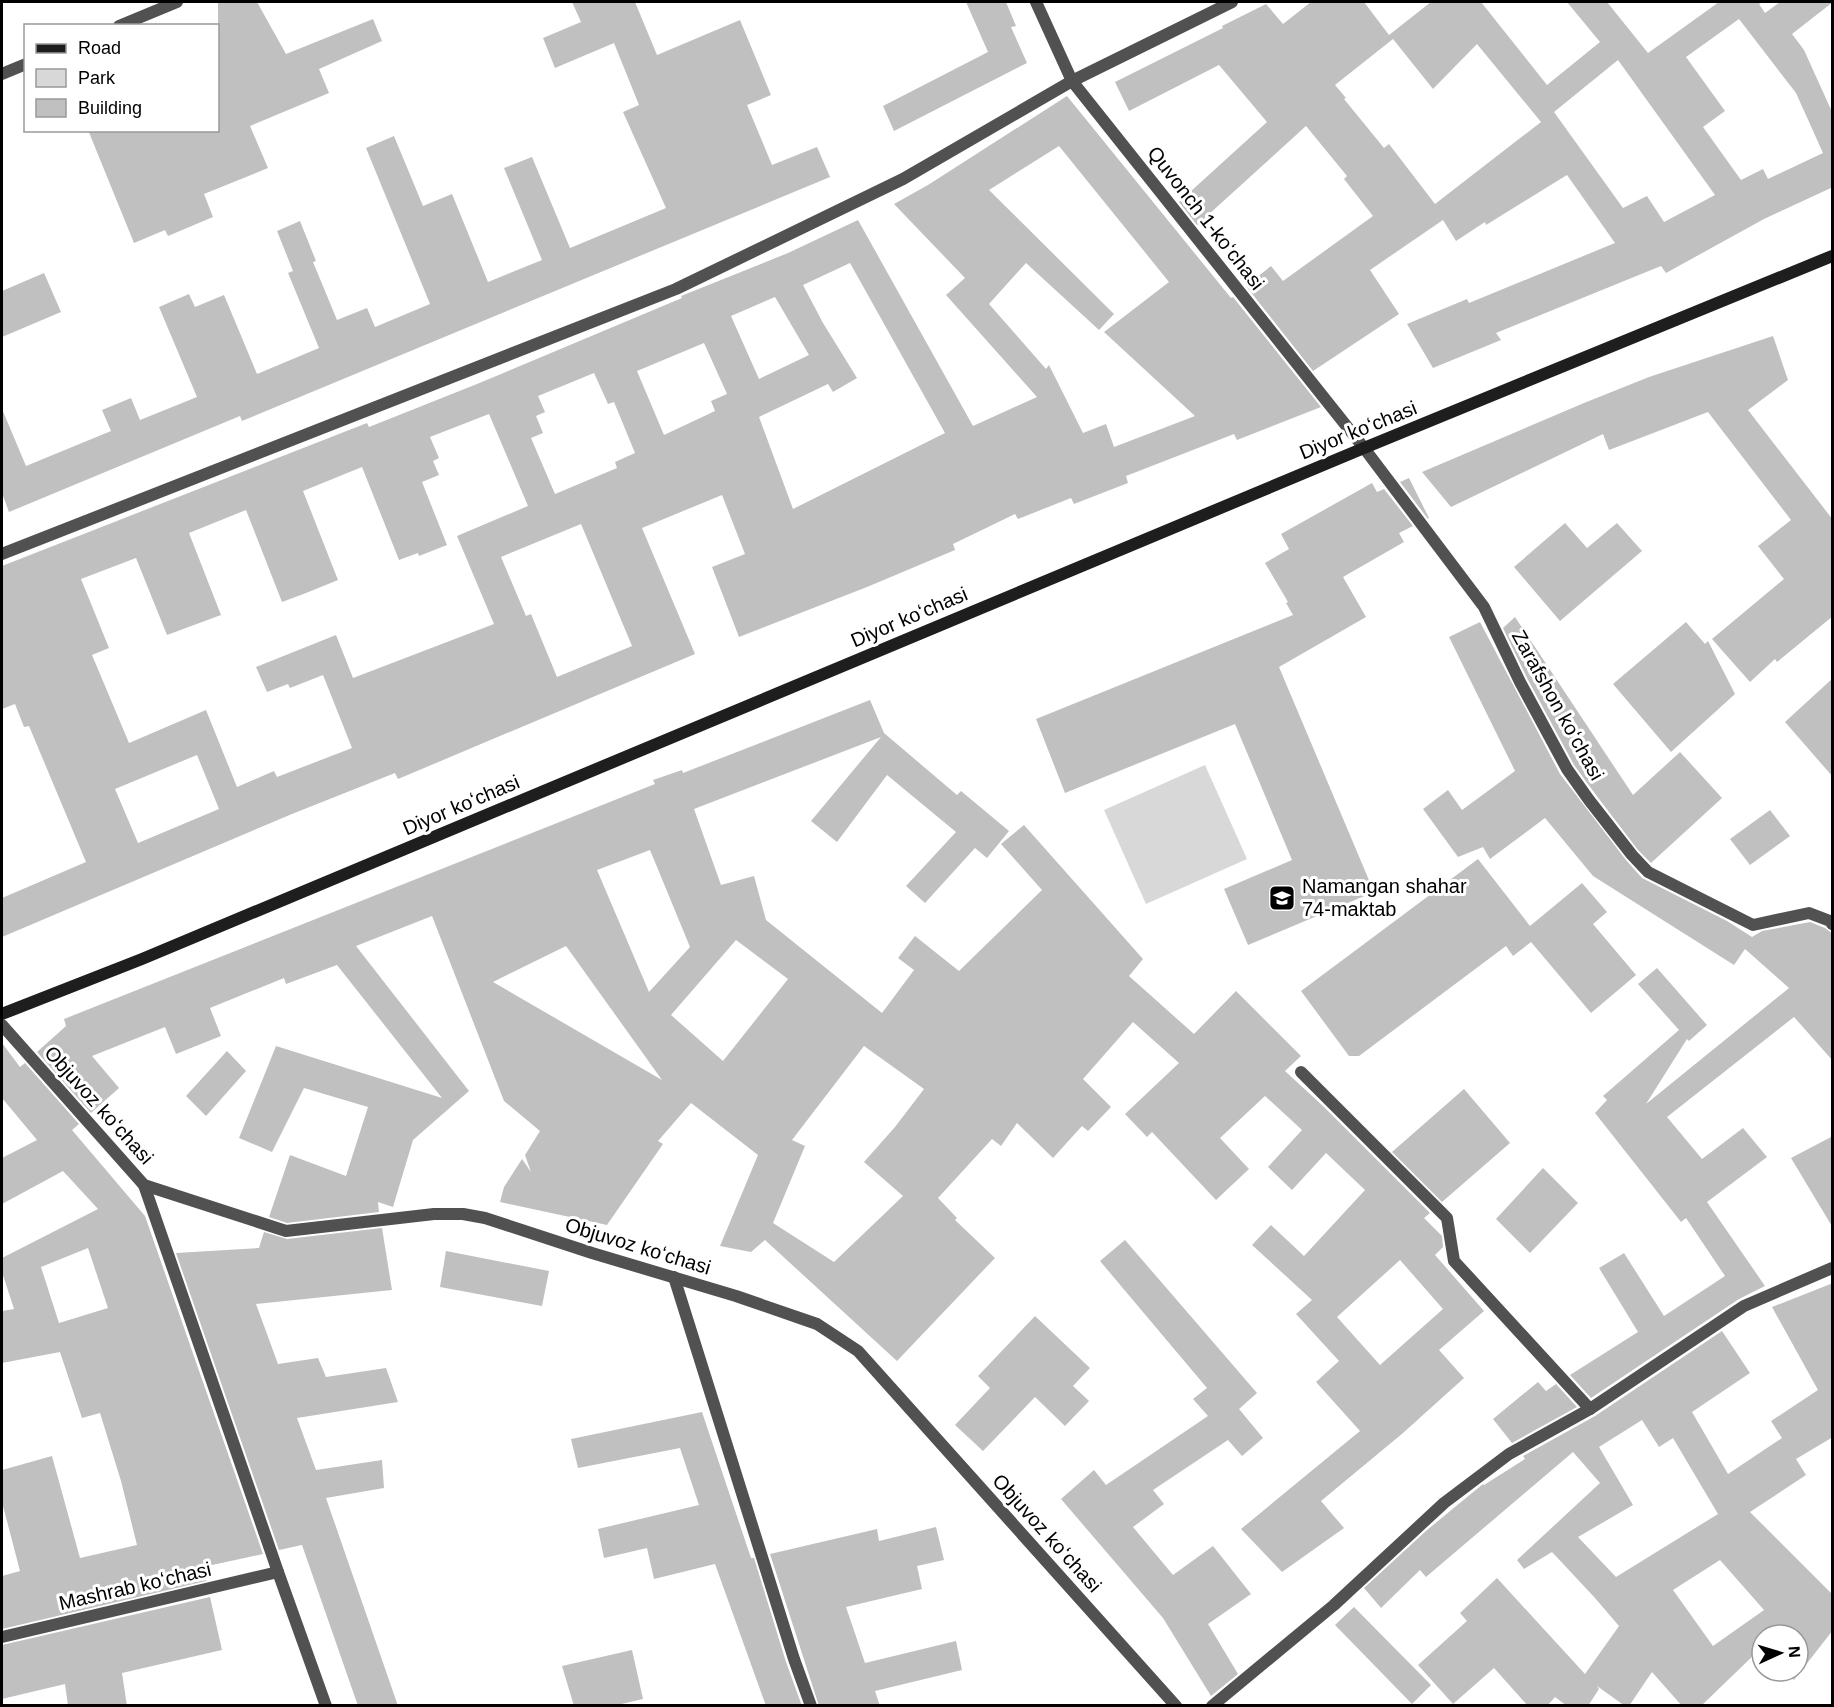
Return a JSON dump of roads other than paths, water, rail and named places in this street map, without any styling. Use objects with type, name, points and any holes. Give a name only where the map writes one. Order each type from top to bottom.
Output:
[{"type":"main road","name":"Diyor koʻchasi","points":[[2,1014],[142,959],[1364,448],[1833,256]]},
{"type":"street","points":[[124,24],[177,2]]},
{"type":"street","name":"Quvonch 1-koʻchasi","points":[[1036,2],[1072,81],[1364,448]]},
{"type":"street","points":[[2,554],[676,289],[903,179],[1072,81],[1232,2]]},
{"type":"street","points":[[2,74],[24,65]]},
{"type":"street","name":"Zarafshon koʻchasi","points":[[1364,448],[1484,607],[1520,682],[1567,769],[1632,855],[1648,872],[1753,925],[1809,913],[1833,924]]},
{"type":"street","name":"Objuvoz koʻchasi","points":[[2,1025],[144,1185],[286,1231],[434,1214],[463,1214],[485,1218],[736,1296],[817,1324],[858,1351],[1176,1706]]},
{"type":"street","points":[[1301,1072],[1447,1218],[1454,1261],[1590,1409]]},
{"type":"street","points":[[144,1185],[326,1706]]},
{"type":"street","points":[[1212,1706],[1334,1605],[1444,1503],[1509,1454],[1590,1409],[1744,1306],[1833,1268]]},
{"type":"street","points":[[674,1277],[794,1659],[811,1706]]},
{"type":"street","name":"Mashrab koʻchasi","points":[[2,1637],[278,1572]]},
{"type":"place","name":"Namangan shahar 74-maktab","points":[[1282,898]]}]
